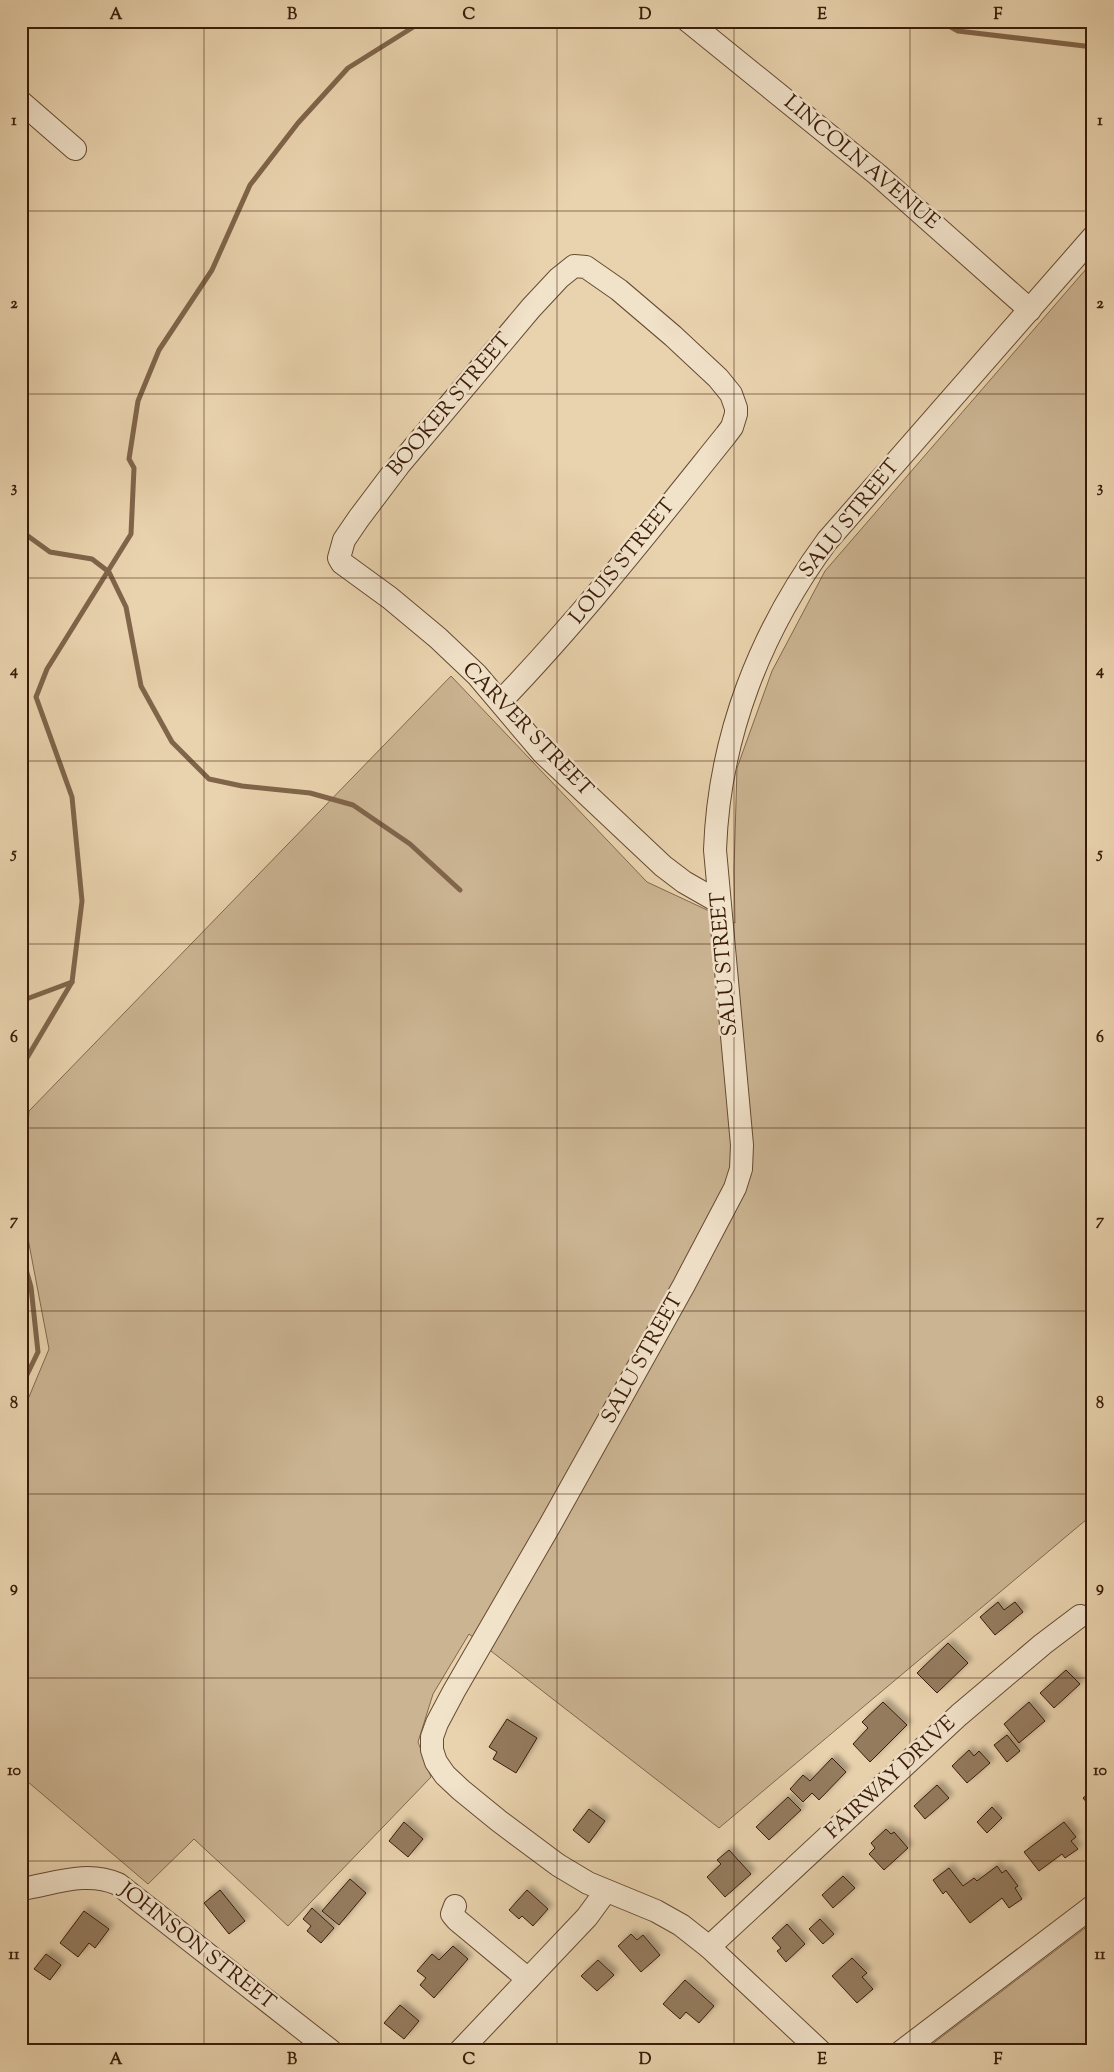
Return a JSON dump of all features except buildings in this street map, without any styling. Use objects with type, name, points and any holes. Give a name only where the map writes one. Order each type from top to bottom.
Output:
[{"type":"street","name":"LINCOLN AVENUE","points":[[688,21],[878,175],[1030,310]]},
{"type":"street","points":[[21,102],[75,149]]},
{"type":"street","name":"SALU STREET","points":[[606,1891],[588,1883],[558,1865],[461,1790],[445,1775],[436,1762],[432,1750],[432,1737],[454,1691],[550,1525],[684,1285],[735,1188],[741,1169],[742,1145],[720,902],[716,850],[716,817],[735,723],[750,678],[780,612],[802,575],[827,541],[1093,237]]},
{"type":"street","name":"LOUIS STREET","points":[[500,702],[552,648],[617,570],[726,435],[732,426],[736,414],[731,394],[718,378],[673,336],[594,271],[586,267],[574,266]]},
{"type":"street","name":"BOOKER STREET","points":[[339,554],[344,540],[399,465],[531,308],[559,278],[574,266]]},
{"type":"street","name":"CARVER STREET","points":[[339,554],[342,563],[390,598],[438,638],[477,675],[543,753],[664,866],[684,882],[720,902]]},
{"type":"street","name":"FAIRWAY DRIVE","points":[[709,1947],[959,1715],[1042,1644],[1080,1616]]},
{"type":"street","name":"JOHNSON STREET","points":[[21,1890],[87,1877],[108,1880],[118,1884],[331,2051]]},
{"type":"street","points":[[460,2051],[587,1916],[606,1891],[656,1911],[681,1925],[709,1947],[820,2051]]},
{"type":"street","points":[[455,1906],[452,1914],[456,1920],[528,1979]]},
{"type":"street","points":[[902,2051],[1093,1906]]},
{"type":"shaded area","points":[[1093,261],[1093,1514],[719,1828],[469,1634],[433,1694],[418,1742],[431,1777],[288,1926],[194,1839],[148,1884],[21,1776],[21,1416],[49,1349],[22,1207],[29,1111],[451,676],[647,882],[735,923],[734,870],[737,768],[772,671],[825,571]]},
{"type":"shaded area","points":[[1093,1922],[1093,2051],[923,2051]]},
{"type":"waterway","points":[[21,1068],[72,982],[82,901],[72,797],[36,697],[47,669],[131,534],[134,468],[129,459],[138,401],[159,350],[212,270],[250,185],[298,123],[348,68],[423,21]]},
{"type":"waterway","points":[[940,21],[958,31],[1093,47]]},
{"type":"waterway","points":[[21,531],[50,552],[92,559],[109,572],[126,607],[141,686],[172,742],[209,779],[242,786],[310,793],[353,805],[410,844],[460,890]]},
{"type":"waterway","points":[[21,1001],[72,982]]},
{"type":"waterway","points":[[21,1252],[31,1287],[38,1352],[21,1387]]}]
